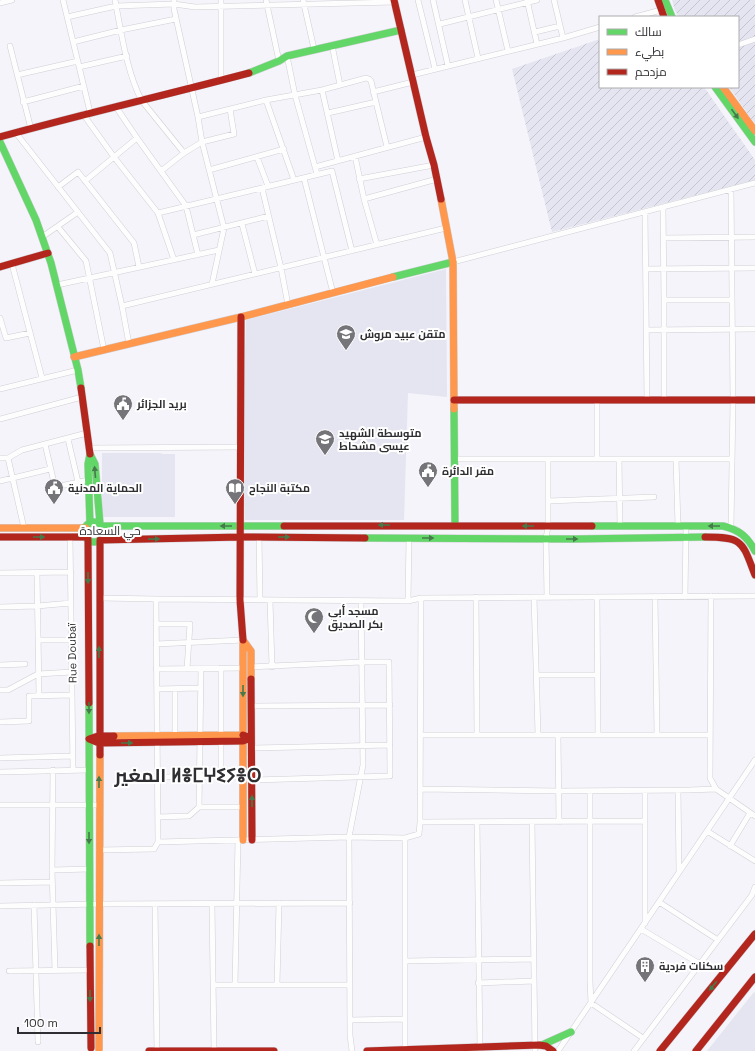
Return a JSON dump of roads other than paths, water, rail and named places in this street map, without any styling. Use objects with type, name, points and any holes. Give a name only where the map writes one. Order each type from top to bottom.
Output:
[{"type":"street","points":[[0,3],[12,0]]},
{"type":"street","points":[[63,0],[84,86],[86,113],[114,157],[158,213],[174,260]]},
{"type":"street","points":[[115,0],[127,56],[137,92],[142,101],[184,153]]},
{"type":"street","points":[[418,0],[435,69]]},
{"type":"street","points":[[433,0],[440,24],[448,66]]},
{"type":"street","points":[[465,0],[478,58]]},
{"type":"street","points":[[496,0],[508,51]]},
{"type":"street","points":[[440,24],[498,10],[527,1],[537,0]]},
{"type":"street","points":[[554,0],[563,38]]},
{"type":"street","points":[[658,0],[664,16]]},
{"type":"street","points":[[665,0],[672,16]]},
{"type":"street","points":[[67,17],[116,6],[174,2],[195,6],[221,3],[394,1],[434,165],[453,262],[455,526]]},
{"type":"street","points":[[527,1],[537,44]]},
{"type":"street","points":[[174,2],[202,142],[224,228],[218,250],[212,284]]},
{"type":"street","points":[[267,2],[278,61]]},
{"type":"street","points":[[304,2],[314,49]]},
{"type":"street","points":[[221,3],[221,80]]},
{"type":"street","points":[[639,16],[661,10]]},
{"type":"street","points":[[73,42],[176,18]]},
{"type":"street","points":[[535,32],[560,26]]},
{"type":"street","points":[[373,92],[435,69],[563,38],[599,27]]},
{"type":"street","points":[[0,137],[86,113],[142,101],[255,71],[288,56],[314,49],[401,30]]},
{"type":"street","points":[[739,44],[755,39]]},
{"type":"street","points":[[332,45],[340,85]]},
{"type":"street","points":[[10,46],[31,129]]},
{"type":"street","points":[[79,68],[127,56]]},
{"type":"street","points":[[288,56],[295,95],[317,174]]},
{"type":"street","points":[[17,75],[78,61]]},
{"type":"street","points":[[198,117],[266,100],[322,90],[366,78],[371,81],[387,148]]},
{"type":"street","points":[[23,102],[84,86]]},
{"type":"street","points":[[716,88],[755,142]]},
{"type":"street","points":[[724,88],[755,131]]},
{"type":"street","points":[[322,90],[338,160]]},
{"type":"street","points":[[266,100],[294,180]]},
{"type":"street","points":[[328,113],[376,102]]},
{"type":"street","points":[[116,107],[186,206],[198,255]]},
{"type":"street","points":[[161,172],[184,153],[202,142],[234,134],[230,109]]},
{"type":"street","points":[[16,133],[110,253],[129,344]]},
{"type":"street","points":[[315,167],[426,137]]},
{"type":"street","points":[[85,181],[137,138]]},
{"type":"street","points":[[1,146],[36,220],[48,253],[78,370],[89,451],[87,538],[90,970],[88,1050],[100,1050],[100,540],[104,535],[101,525],[95,464],[89,451]]},
{"type":"street","points":[[209,170],[284,149]]},
{"type":"street","points":[[355,156],[359,179],[377,245]]},
{"type":"street","points":[[258,157],[288,304]]},
{"type":"street","points":[[359,179],[434,165]]},
{"type":"street","points":[[158,213],[332,171],[352,251]]},
{"type":"street","points":[[58,187],[78,172],[134,244],[140,267]]},
{"type":"street","points":[[304,178],[333,293]]},
{"type":"street","points":[[364,199],[437,179]]},
{"type":"street","points":[[74,357],[241,317],[755,183]]},
{"type":"street","points":[[731,189],[733,400],[731,527]]},
{"type":"street","points":[[663,208],[664,400]]},
{"type":"street","points":[[42,237],[78,212]]},
{"type":"street","points":[[646,212],[648,400]]},
{"type":"street","points":[[193,235],[242,224],[269,216]]},
{"type":"street","points":[[242,224],[255,274]]},
{"type":"street","points":[[58,227],[86,261],[88,278],[104,350]]},
{"type":"street","points":[[122,306],[446,228]]},
{"type":"street","points":[[664,238],[755,237]]},
{"type":"street","points":[[57,285],[218,250]]},
{"type":"street","points":[[0,268],[48,253]]},
{"type":"street","points":[[12,264],[42,378]]},
{"type":"street","points":[[646,269],[755,268]]},
{"type":"street","points":[[664,300],[732,300]]},
{"type":"street","points":[[235,985],[237,904],[243,807],[243,640],[240,600],[241,317]]},
{"type":"street","points":[[0,318],[6,338],[30,332]]},
{"type":"street","points":[[647,330],[732,328],[755,329]]},
{"type":"street","points":[[0,389],[78,370]]},
{"type":"street","points":[[0,419],[82,397]]},
{"type":"street","points":[[454,400],[755,400]]},
{"type":"street","points":[[597,400],[597,459]]},
{"type":"street","points":[[0,458],[8,458],[22,450],[87,433]]},
{"type":"street","points":[[68,439],[78,482]]},
{"type":"street","points":[[45,444],[55,487],[89,480]]},
{"type":"street","points":[[89,451],[241,447]]},
{"type":"street","points":[[8,458],[24,528]]},
{"type":"street","points":[[454,459],[732,459]]},
{"type":"street","points":[[547,597],[546,539],[548,526],[548,459]]},
{"type":"street","points":[[619,459],[620,526]]},
{"type":"street","points":[[676,459],[682,526],[686,537],[686,597]]},
{"type":"street","points":[[0,481],[50,469]]},
{"type":"street","points":[[548,501],[620,499],[654,496]]},
{"type":"street","points":[[0,528],[88,526],[95,522],[101,525],[241,526],[723,526],[740,530],[750,539],[755,551]]},
{"type":"street","points":[[0,537],[70,537],[87,538],[95,542],[100,540],[240,537],[546,539],[722,537],[737,540],[745,549],[755,575]]},
{"type":"street","name":"Rue Doubaï","points":[[70,537],[73,770]]},
{"type":"street","points":[[259,537],[260,600]]},
{"type":"street","points":[[408,602],[409,538]]},
{"type":"street","points":[[0,573],[71,572]]},
{"type":"street","points":[[37,573],[39,695]]},
{"type":"street","points":[[711,596],[709,735],[710,778],[716,789],[753,814],[730,846]]},
{"type":"street","points":[[100,598],[156,600],[408,602],[421,598],[755,596]]},
{"type":"street","points":[[534,597],[538,734]]},
{"type":"street","points":[[597,597],[598,735]]},
{"type":"street","points":[[655,597],[657,735]]},
{"type":"street","points":[[158,842],[349,837],[405,838],[419,834],[421,789],[421,598]]},
{"type":"street","points":[[476,598],[477,734]]},
{"type":"street","points":[[99,850],[154,849],[158,842],[156,600]]},
{"type":"street","points":[[270,600],[272,666]]},
{"type":"street","points":[[352,1051],[350,1020],[349,837],[363,765],[361,601]]},
{"type":"street","points":[[0,607],[71,603]]},
{"type":"street","points":[[156,624],[190,624],[187,669]]},
{"type":"street","points":[[38,640],[72,640]]},
{"type":"street","points":[[156,644],[243,640]]},
{"type":"street","points":[[243,640],[251,651],[252,840]]},
{"type":"street","points":[[157,777],[221,777],[252,780],[390,776],[390,662],[251,667]]},
{"type":"street","points":[[0,665],[25,664]]},
{"type":"street","points":[[199,807],[201,668]]},
{"type":"street","points":[[221,668],[221,777]]},
{"type":"street","points":[[156,669],[243,668]]},
{"type":"street","points":[[0,690],[8,690],[38,674],[72,672]]},
{"type":"street","points":[[537,675],[597,675]]},
{"type":"street","points":[[156,689],[201,688]]},
{"type":"street","points":[[175,689],[175,736]]},
{"type":"street","points":[[0,722],[29,721],[29,696],[72,695]]},
{"type":"street","points":[[251,706],[390,705]]},
{"type":"street","points":[[421,735],[709,735]]},
{"type":"street","points":[[558,735],[559,822]]},
{"type":"street","points":[[157,739],[175,736],[200,739]]},
{"type":"street","points":[[89,739],[251,738]]},
{"type":"street","points":[[252,748],[390,745]]},
{"type":"street","points":[[0,758],[73,756]]},
{"type":"street","points":[[558,1051],[755,760]]},
{"type":"street","points":[[54,770],[52,805],[52,882],[54,904],[55,970]]},
{"type":"street","points":[[0,772],[89,770]]},
{"type":"street","points":[[421,789],[590,791],[716,789]]},
{"type":"street","points":[[645,790],[645,923]]},
{"type":"street","points":[[678,790],[679,872]]},
{"type":"street","points":[[590,791],[591,1003]]},
{"type":"street","points":[[0,805],[99,805]]},
{"type":"street","points":[[158,817],[189,816],[199,807],[243,807]]},
{"type":"street","points":[[420,822],[645,821]]},
{"type":"street","points":[[477,822],[480,1048]]},
{"type":"street","points":[[532,822],[533,959],[537,1047]]},
{"type":"street","points":[[707,831],[755,861]]},
{"type":"street","points":[[405,838],[405,1049]]},
{"type":"street","points":[[52,870],[90,869]]},
{"type":"street","points":[[0,883],[52,882]]},
{"type":"street","points":[[634,1051],[752,895],[755,888]]},
{"type":"street","points":[[659,902],[718,940]]},
{"type":"street","points":[[277,985],[279,903]]},
{"type":"street","points":[[0,906],[54,904],[350,903]]},
{"type":"street","points":[[155,904],[157,1051]]},
{"type":"street","points":[[212,904],[214,1050]]},
{"type":"street","points":[[34,905],[38,1042]]},
{"type":"street","points":[[641,929],[700,964]]},
{"type":"street","points":[[660,1051],[755,934]]},
{"type":"street","points":[[405,961],[533,959]]},
{"type":"street","points":[[9,971],[90,970]]},
{"type":"street","points":[[696,1051],[755,977]]},
{"type":"street","points":[[478,983],[534,981]]},
{"type":"street","points":[[213,985],[350,985]]},
{"type":"street","points":[[591,1003],[643,1038]]},
{"type":"street","points":[[350,1020],[404,1019]]},
{"type":"street","points":[[537,1047],[571,1032]]},
{"type":"street","points":[[366,1051],[405,1049],[447,1050],[546,1046],[553,1051]]},
{"type":"street","points":[[150,1051],[274,1051]]},
{"type":"place","name":"متقن عبيد مروش","points":[[346,351]]},
{"type":"place","name":"بريد الجزائر","points":[[123,421]]},
{"type":"place","name":"متوسطة الشهيد عيسى مشحاط","points":[[325,456]]},
{"type":"place","name":"مقر الدائرة","points":[[428,488]]},
{"type":"place","name":"الحماية المدنية","points":[[54,505]]},
{"type":"place","name":"مكتبة النجاح","points":[[235,505]]},
{"type":"place","name":"مسجد أبي بكر الصديق","points":[[314,634]]},
{"type":"place","name":"سكنات فردية","points":[[645,983]]},
{"type":"district","name":"حي السعادة","points":[[110,531]]},
{"type":"district","name":"المغير ⵍⴻⵎⵖⵉⵢⴻⵔ","points":[[188,775]]}]
